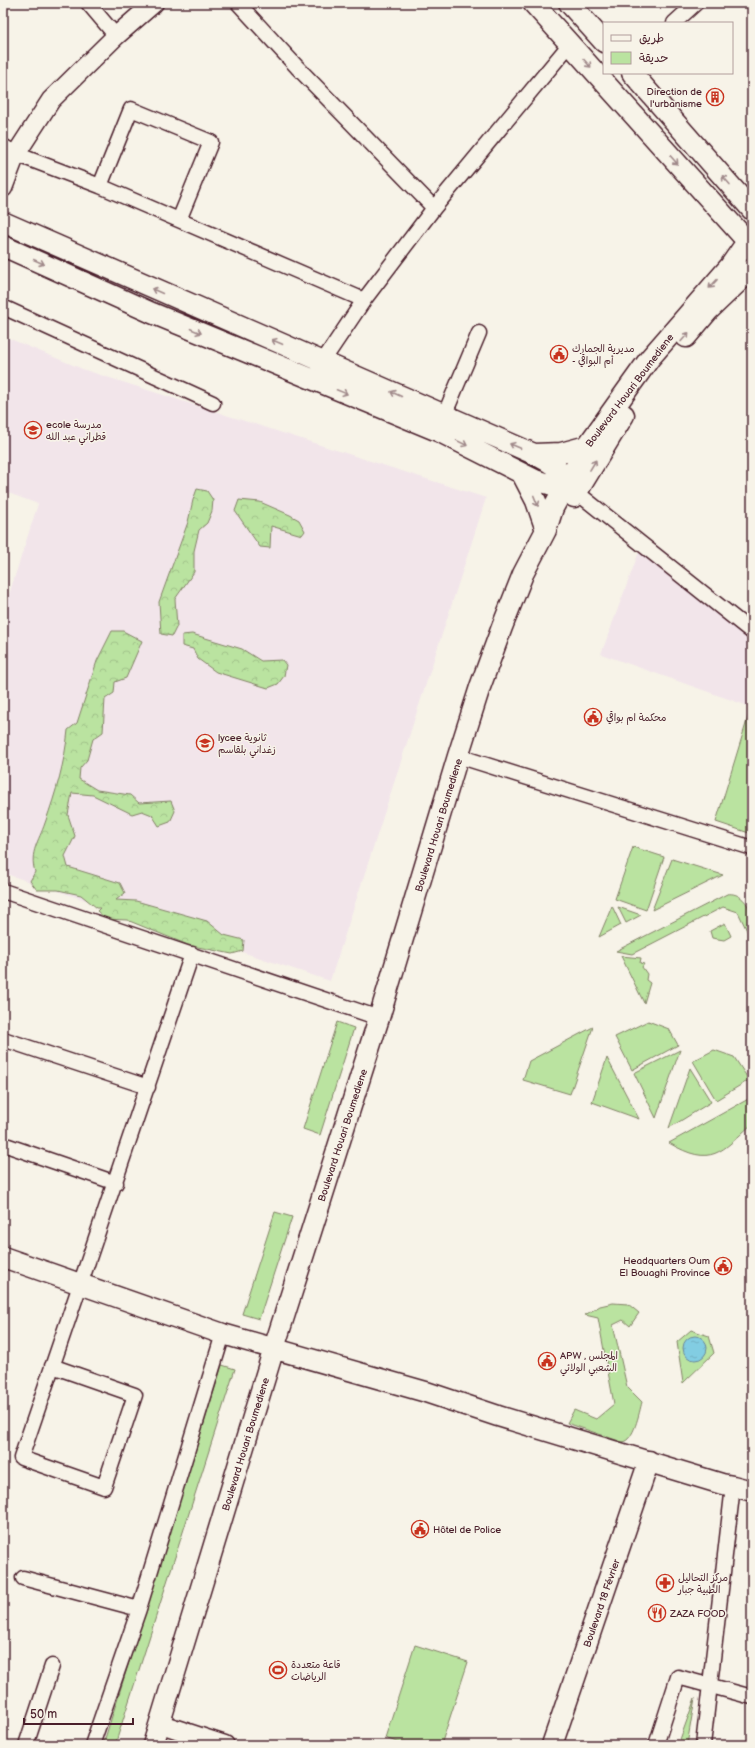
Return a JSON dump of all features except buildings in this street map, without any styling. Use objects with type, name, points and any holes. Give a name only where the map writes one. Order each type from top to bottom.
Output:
[{"type":"main road","points":[[533,3],[749,244]]},
{"type":"main road","points":[[569,3],[603,41]]},
{"type":"main road","points":[[633,74],[751,207]]},
{"type":"main road","points":[[725,216],[732,240],[730,266]]},
{"type":"main road","points":[[3,222],[196,308],[323,361],[441,423],[522,474],[544,484],[571,488]]},
{"type":"main road","name":"Boulevard Houari Boumediene","points":[[571,488],[587,446],[650,358],[749,244]]},
{"type":"main road","points":[[3,246],[152,313],[314,381],[534,454],[546,460],[556,468],[571,488]]},
{"type":"main road","name":"Boulevard Houari Boumediene","points":[[154,1745],[274,1348],[379,1018],[458,756],[480,687],[523,574],[546,530],[553,508],[571,488],[658,368],[708,311],[752,269]]},
{"type":"main road","points":[[534,454],[561,453],[587,446]]},
{"type":"main road","points":[[522,474],[536,501],[546,530]]},
{"type":"main road","points":[[3,1257],[224,1334],[426,1392],[498,1416],[722,1484],[743,1489]]},
{"type":"main road","name":"Boulevard 18 Février","points":[[551,1744],[649,1461]]},
{"type":"street","points":[[88,3],[116,36]]},
{"type":"street","points":[[3,188],[10,150],[51,100],[116,36],[154,3]]},
{"type":"street","points":[[238,3],[297,67],[434,208]]},
{"type":"street","points":[[675,22],[696,3]]},
{"type":"street","points":[[314,381],[323,361],[364,300],[434,208],[570,44]]},
{"type":"street","points":[[100,186],[131,109],[211,142],[179,220]]},
{"type":"street","points":[[10,150],[100,186],[364,300]]},
{"type":"street","points":[[3,307],[214,403]]},
{"type":"street","points":[[441,423],[479,333]]},
{"type":"street","points":[[571,488],[752,632]]},
{"type":"street","points":[[458,756],[752,848]]},
{"type":"street","points":[[4,893],[192,954],[379,1018]]},
{"type":"street","points":[[52,1366],[136,1395],[104,1487],[21,1458],[52,1366],[80,1284],[116,1183],[192,954]]},
{"type":"street","points":[[3,1039],[148,1087]]},
{"type":"street","points":[[3,1144],[116,1183]]},
{"type":"street","points":[[92,1745],[139,1609],[224,1334]]},
{"type":"street","points":[[703,1745],[710,1684],[743,1489]]},
{"type":"street","points":[[23,1578],[139,1609]]},
{"type":"street","points":[[26,1745],[52,1666]]},
{"type":"street","points":[[656,1745],[678,1677],[710,1684],[752,1697]]},
{"type":"street","points":[[160,1724],[225,1745]]},
{"type":"shaded area","name":"lycee ثانوية زغداني بلقاسم","points":[[3,336],[85,370],[486,498],[330,981],[3,873],[3,613],[38,504],[3,491]]},
{"type":"shaded area","points":[[639,552],[752,641],[751,707],[601,654]]},
{"type":"green space","points":[[197,489],[207,491],[213,500],[212,511],[207,523],[199,530],[194,551],[194,572],[175,599],[177,626],[172,636],[161,634],[159,602],[188,522]]},
{"type":"green space","points":[[239,500],[260,502],[290,515],[299,520],[305,531],[302,535],[271,526],[270,548],[260,547],[235,511]]},
{"type":"green space","points":[[112,631],[123,631],[142,641],[126,678],[115,682],[114,693],[105,699],[103,732],[93,739],[87,760],[80,768],[79,779],[97,790],[130,795],[139,803],[171,801],[175,811],[170,822],[159,826],[152,815],[142,811],[132,814],[93,795],[72,793],[68,815],[75,836],[65,856],[68,867],[120,883],[125,893],[116,900],[136,901],[207,921],[224,935],[244,940],[243,951],[232,954],[188,945],[127,920],[106,919],[97,911],[100,908],[97,908],[81,895],[58,890],[37,890],[30,881],[35,872],[33,865],[34,852],[60,777],[68,730],[77,723],[97,661]]},
{"type":"green space","points":[[192,634],[242,649],[261,661],[282,660],[286,665],[284,676],[278,684],[268,688],[216,672],[198,659],[193,649],[182,646],[182,635]]},
{"type":"green space","points":[[752,704],[752,834],[716,822]]},
{"type":"green space","points":[[633,847],[664,857],[646,910],[615,899]]},
{"type":"green space","points":[[672,859],[723,875],[652,910]]},
{"type":"green space","points":[[727,894],[740,897],[748,906],[753,918],[752,941],[738,912],[723,907],[632,954],[616,951]]},
{"type":"green space","points":[[612,906],[621,925],[599,937]]},
{"type":"green space","points":[[618,907],[641,915],[626,923]]},
{"type":"green space","points":[[725,923],[731,936],[724,940],[712,938],[710,931]]},
{"type":"green space","points":[[621,956],[641,958],[640,963],[644,964],[642,967],[647,974],[646,980],[650,983],[644,1003]]},
{"type":"green space","points":[[648,1021],[669,1029],[678,1045],[632,1070],[615,1037]]},
{"type":"green space","points":[[337,1022],[354,1028],[320,1135],[303,1129]]},
{"type":"green space","points":[[593,1027],[570,1094],[523,1080],[529,1061]]},
{"type":"green space","points":[[680,1050],[656,1118],[634,1073]]},
{"type":"green space","points":[[714,1050],[734,1057],[749,1080],[716,1100],[693,1061]]},
{"type":"green space","points":[[607,1058],[639,1119],[592,1102]]},
{"type":"green space","points":[[690,1068],[711,1102],[669,1128]]},
{"type":"green space","points":[[752,1097],[752,1124],[723,1149],[706,1155],[696,1155],[684,1151],[669,1143]]},
{"type":"green space","points":[[275,1212],[292,1217],[259,1319],[242,1314]]},
{"type":"green space","points":[[613,1303],[628,1304],[639,1313],[630,1326],[623,1320],[613,1325],[627,1387],[642,1402],[633,1432],[630,1437],[622,1442],[567,1423],[574,1410],[596,1419],[614,1404],[598,1318],[585,1315],[600,1306]]},
{"type":"green space","points":[[691,1330],[709,1336],[714,1353],[683,1383],[677,1342]]},
{"type":"green space","points":[[222,1365],[235,1369],[115,1745],[103,1745]]},
{"type":"green space","points":[[415,1645],[468,1662],[441,1745],[406,1745],[385,1738]]},
{"type":"green space","points":[[695,1698],[687,1745],[678,1745]]},
{"type":"water","points":[[695,1336],[703,1340],[707,1348],[703,1356],[695,1360],[687,1356],[683,1348],[687,1340]]},
{"type":"place","name":"Direction de l'urbanisme","points":[[715,97]]},
{"type":"place","name":"مديرية الجمارك - أم البواقي","points":[[559,354]]},
{"type":"place","name":"ecole مدرسة قطراني عبد الله","points":[[33,430]]},
{"type":"place","name":"محكمة ام بواقي","points":[[593,717]]},
{"type":"place","name":"lycee ثانوية زغداني بلقاسم","points":[[205,743]]},
{"type":"place","name":"Headquarters Oum El Bouaghi Province","points":[[723,1266]]},
{"type":"place","name":"APW , المجلس الشعبي الولائي","points":[[547,1361]]},
{"type":"place","name":"Hôtel de Police","points":[[420,1529]]},
{"type":"place","name":"مركز التحاليل الطبية جبار","points":[[665,1583]]},
{"type":"place","name":"ZAZA FOOD","points":[[657,1613]]},
{"type":"place","name":"قاعة متعددة الرياضات","points":[[278,1670]]}]
